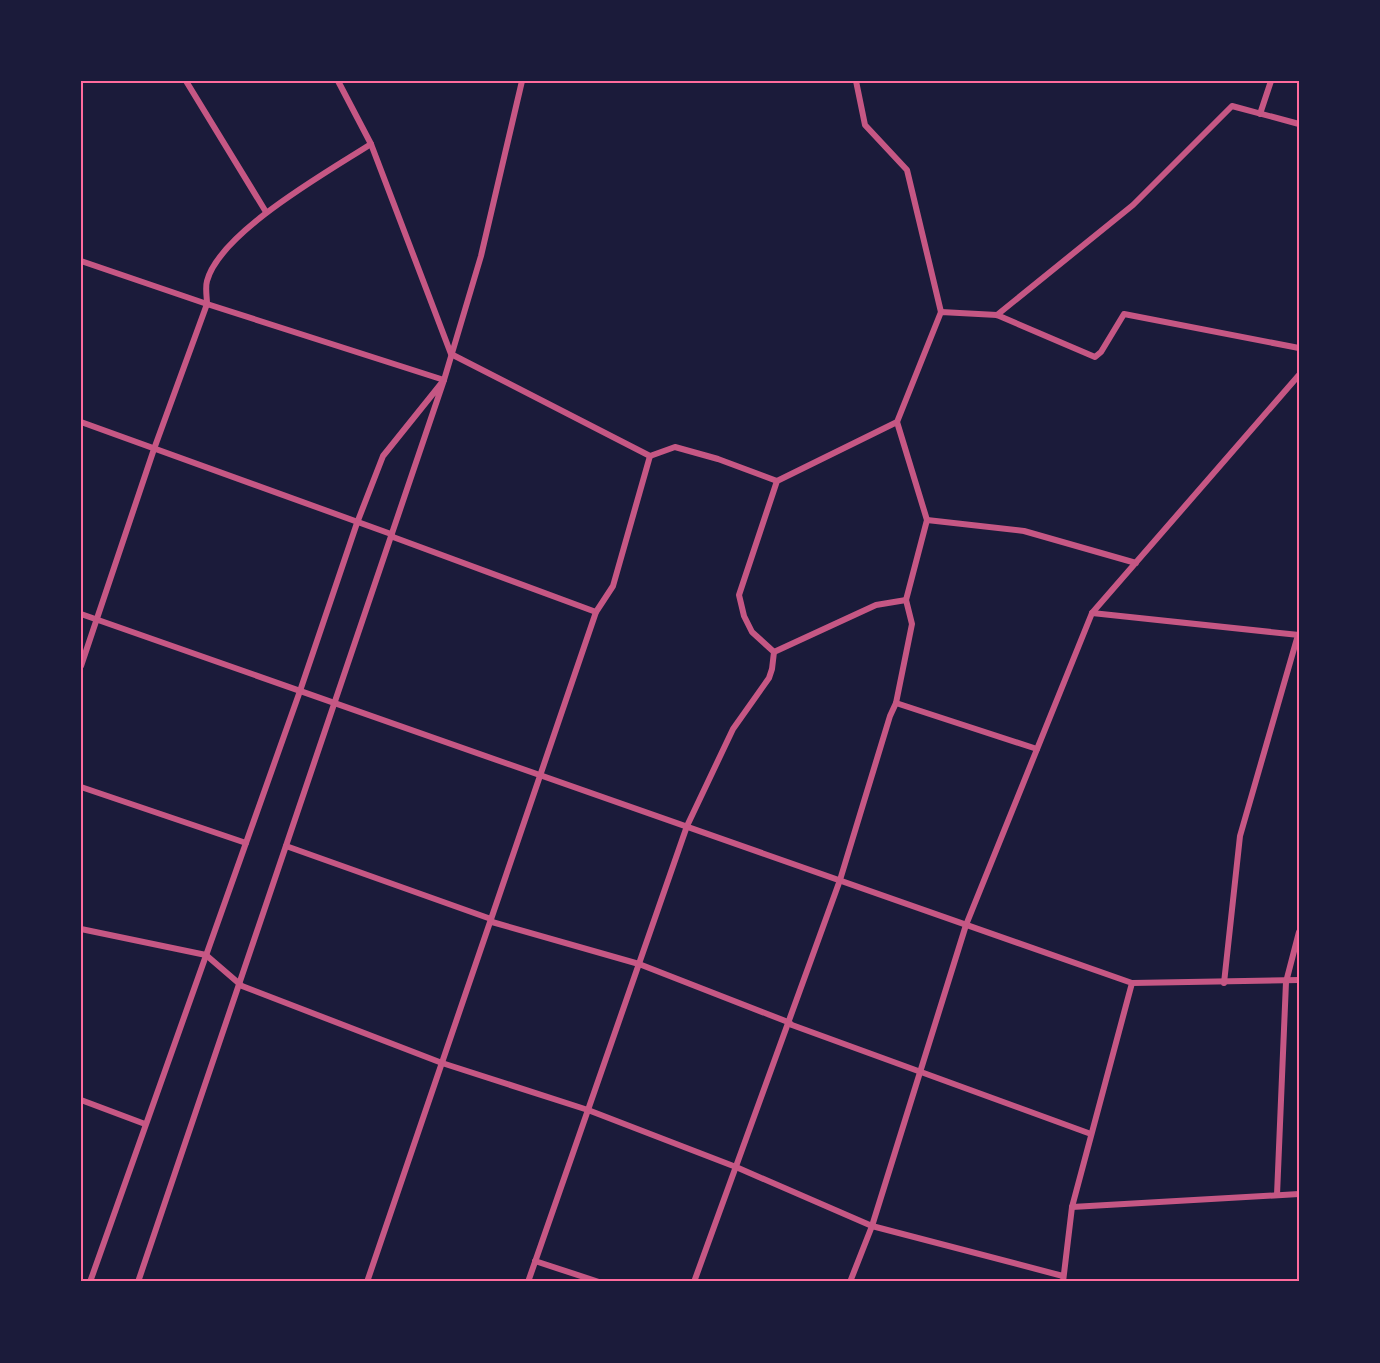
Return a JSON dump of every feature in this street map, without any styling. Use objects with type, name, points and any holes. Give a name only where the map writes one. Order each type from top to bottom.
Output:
[{"type":"street","points":[[186,81],[266,212]]},
{"type":"street","points":[[338,81],[371,144],[451,354],[650,456],[675,447],[718,459],[777,480],[897,422]]},
{"type":"street","points":[[138,1282],[444,380],[482,256],[522,81]]},
{"type":"street","points":[[694,1282],[840,880],[896,703],[912,624],[906,600],[927,520],[897,422],[941,312],[907,170],[865,125],[856,81]]},
{"type":"street","points":[[1260,114],[1271,81]]},
{"type":"street","points":[[997,315],[1132,206],[1232,106],[1299,124]]},
{"type":"street","points":[[81,666],[154,450],[207,304],[206,282],[218,258],[266,212],[371,144]]},
{"type":"street","points":[[81,261],[444,380]]},
{"type":"street","points":[[941,312],[997,315],[1095,357],[1101,352],[1124,314],[1299,348]]},
{"type":"street","points":[[850,1282],[872,1226],[966,925],[1092,613],[1299,375]]},
{"type":"street","points":[[90,1282],[382,456],[444,380]]},
{"type":"street","points":[[81,422],[391,534],[393,537],[596,612]]},
{"type":"street","points":[[367,1282],[596,612],[613,585],[650,456]]},
{"type":"street","points":[[774,652],[752,632],[744,616],[739,595],[777,480]]},
{"type":"street","points":[[927,520],[1024,531],[1136,563]]},
{"type":"street","points":[[774,652],[876,605],[906,600]]},
{"type":"street","points":[[1092,613],[1299,635],[1240,836],[1224,982]]},
{"type":"street","points":[[81,614],[1132,983],[1299,980]]},
{"type":"street","points":[[528,1282],[687,826],[733,729],[769,678],[774,652]]},
{"type":"street","points":[[896,703],[1037,749]]},
{"type":"street","points":[[81,787],[246,843]]},
{"type":"street","points":[[286,846],[492,921],[639,964],[792,1025],[1091,1134]]},
{"type":"street","points":[[81,930],[206,956],[242,986],[442,1063],[588,1110],[736,1167],[872,1226],[1063,1279],[1072,1207],[1132,983]]},
{"type":"street","points":[[1277,1195],[1286,982],[1299,932]]},
{"type":"street","points":[[81,1100],[145,1124]]},
{"type":"street","points":[[1072,1207],[1299,1194]]},
{"type":"street","points":[[535,1261],[598,1282]]}]
